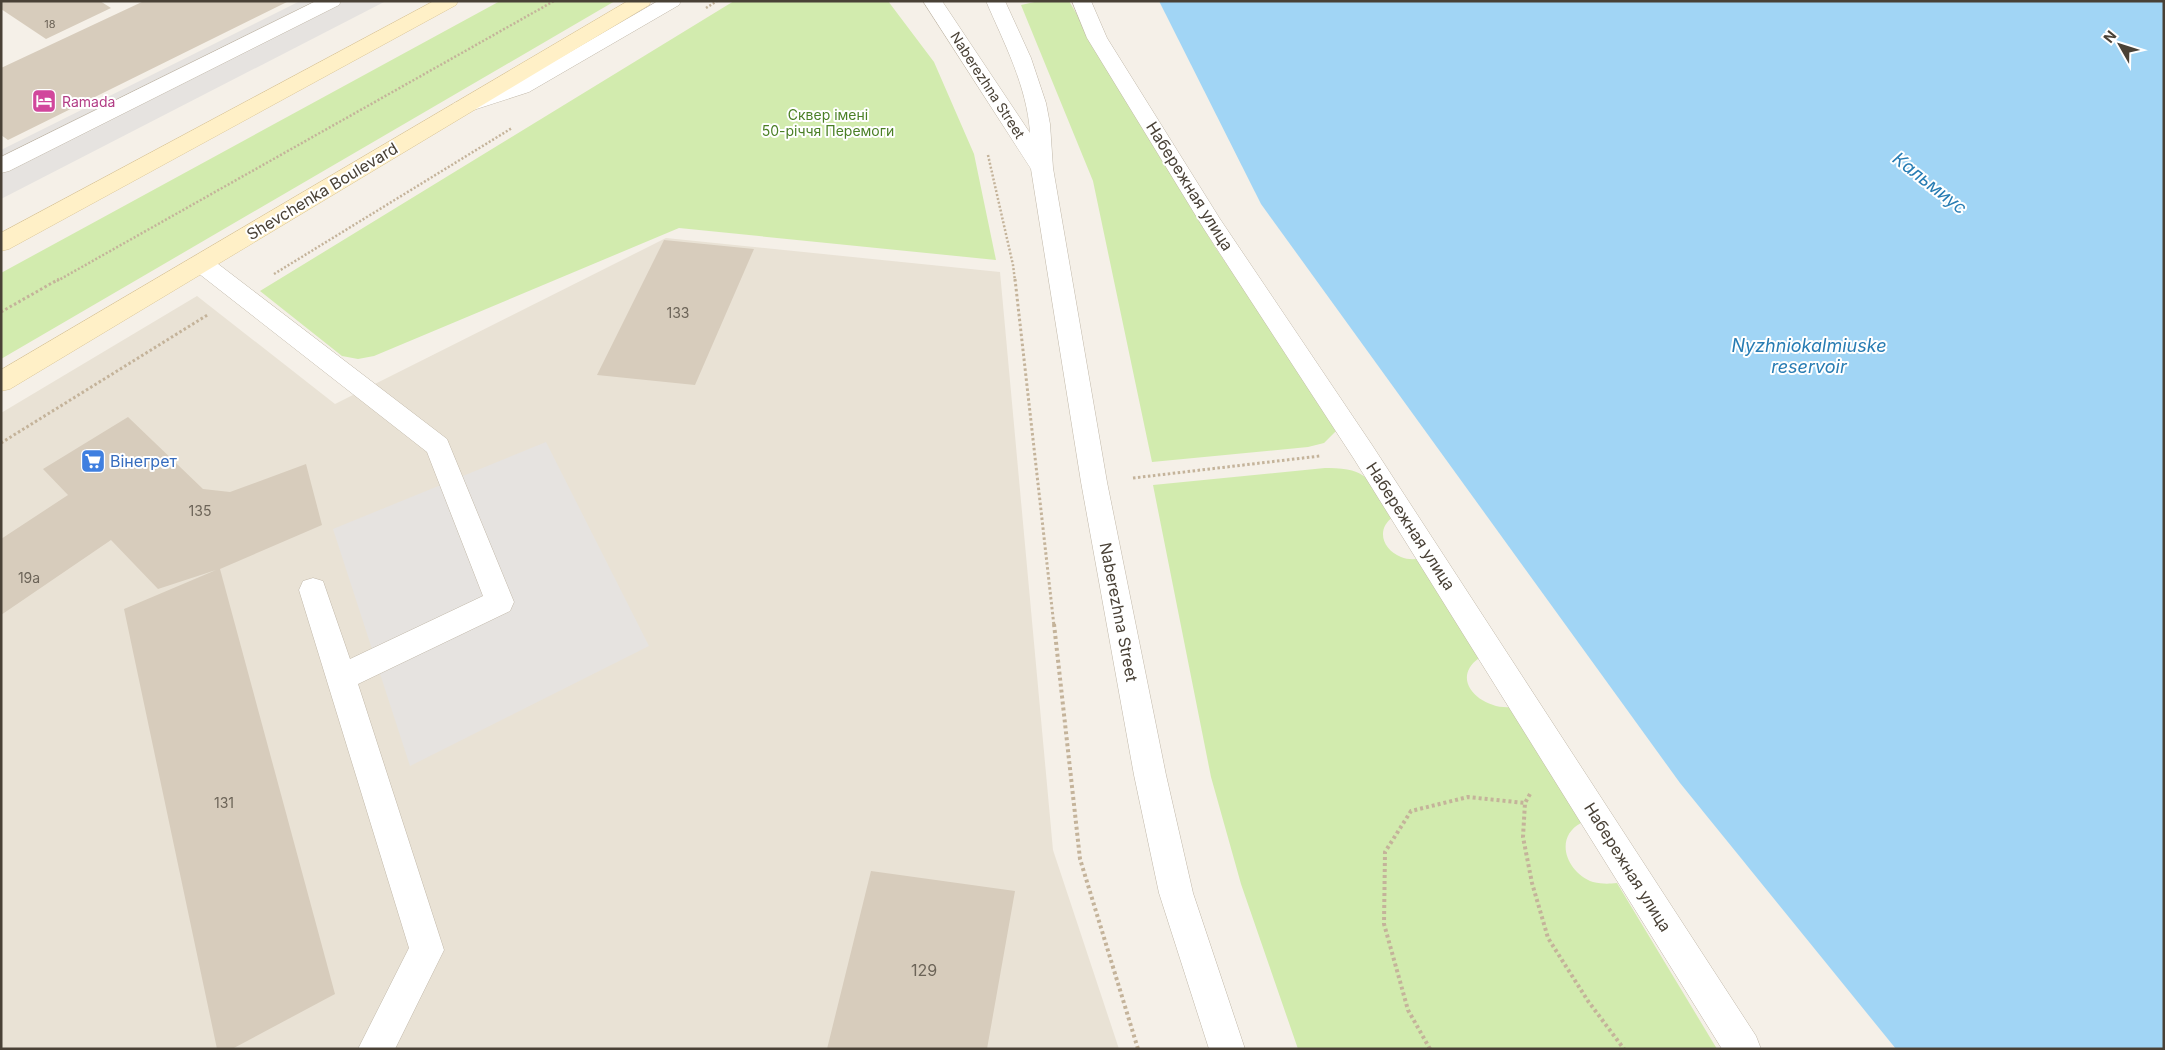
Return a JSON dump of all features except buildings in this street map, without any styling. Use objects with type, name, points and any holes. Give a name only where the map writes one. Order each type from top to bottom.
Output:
[{"type":"main road","points":[[1,243],[449,1]]},
{"type":"main road","name":"Shevchenka Boulevard","points":[[1,382],[642,1]]},
{"type":"street","points":[[1,166],[332,1]]},
{"type":"street","points":[[460,109],[522,88],[672,1]]},
{"type":"street","name":"Naberezhna Street","points":[[932,1],[1042,168]]},
{"type":"street","name":"Naberezhna Street","points":[[995,1],[1031,85],[1039,119],[1042,168],[1094,482],[1150,775],[1176,893],[1227,1049]]},
{"type":"street","name":"Набережная улица","points":[[1081,1],[1097,38],[1207,215],[1363,452],[1744,1049]]},
{"type":"street","points":[[201,263],[438,446],[500,602],[342,677]]},
{"type":"street","points":[[313,590],[428,950],[376,1049]]},
{"type":"path","points":[[1,312],[554,1]]},
{"type":"path","points":[[700,11],[716,1]]},
{"type":"path","points":[[1,443],[518,124]]},
{"type":"path","points":[[988,152],[1013,265],[1080,859],[1138,1049]]},
{"type":"path","points":[[1094,482],[1363,452]]},
{"type":"path","points":[[1565,766],[1538,783],[1525,803],[1523,836],[1532,883],[1548,938],[1588,1001],[1624,1049]]},
{"type":"path","points":[[1430,1049],[1408,1010],[1384,924],[1384,852],[1411,811],[1468,797],[1525,803]]},
{"type":"shaded area","points":[[300,1],[386,1],[1,199],[1,150]]},
{"type":"shaded area","points":[[666,238],[1000,272],[1053,850],[1119,1049],[1,1049],[1,413],[197,296],[335,404]]},
{"type":"shaded area","points":[[546,442],[649,646],[410,766],[333,529]]},
{"type":"green space","points":[[500,1],[615,1],[1,359],[1,273]]},
{"type":"green space","name":"Сквер імені 50-річчя Перемоги","points":[[734,1],[888,1],[934,62],[974,154],[996,260],[679,228],[374,356],[358,359],[342,356],[260,291]]},
{"type":"green space","points":[[1039,1],[1069,1],[1215,247],[1334,420],[1336,431],[1324,443],[1308,447],[1152,462],[1093,181],[1021,5]]},
{"type":"green space","points":[[1325,468],[1352,470],[1368,479],[1374,486],[1393,517],[1384,527],[1383,533],[1383,538],[1389,549],[1401,557],[1421,559],[1479,658],[1470,667],[1467,676],[1468,684],[1480,699],[1500,707],[1511,707],[1581,823],[1572,829],[1567,837],[1567,855],[1570,863],[1576,871],[1593,882],[1617,883],[1717,1049],[1298,1049],[1241,884],[1211,777],[1153,485]]},
{"type":"water","name":"Nyzhniokalmiuske reservoir","points":[[1159,1],[2164,1],[2164,1049],[1896,1049],[1680,783],[1261,204]]},
{"type":"place","name":"Ramada","points":[[44,101]]},
{"type":"place","name":"Вінегрет","points":[[93,461]]},
{"type":"water label","name":"Кальмиус","points":[[1930,183]]}]
